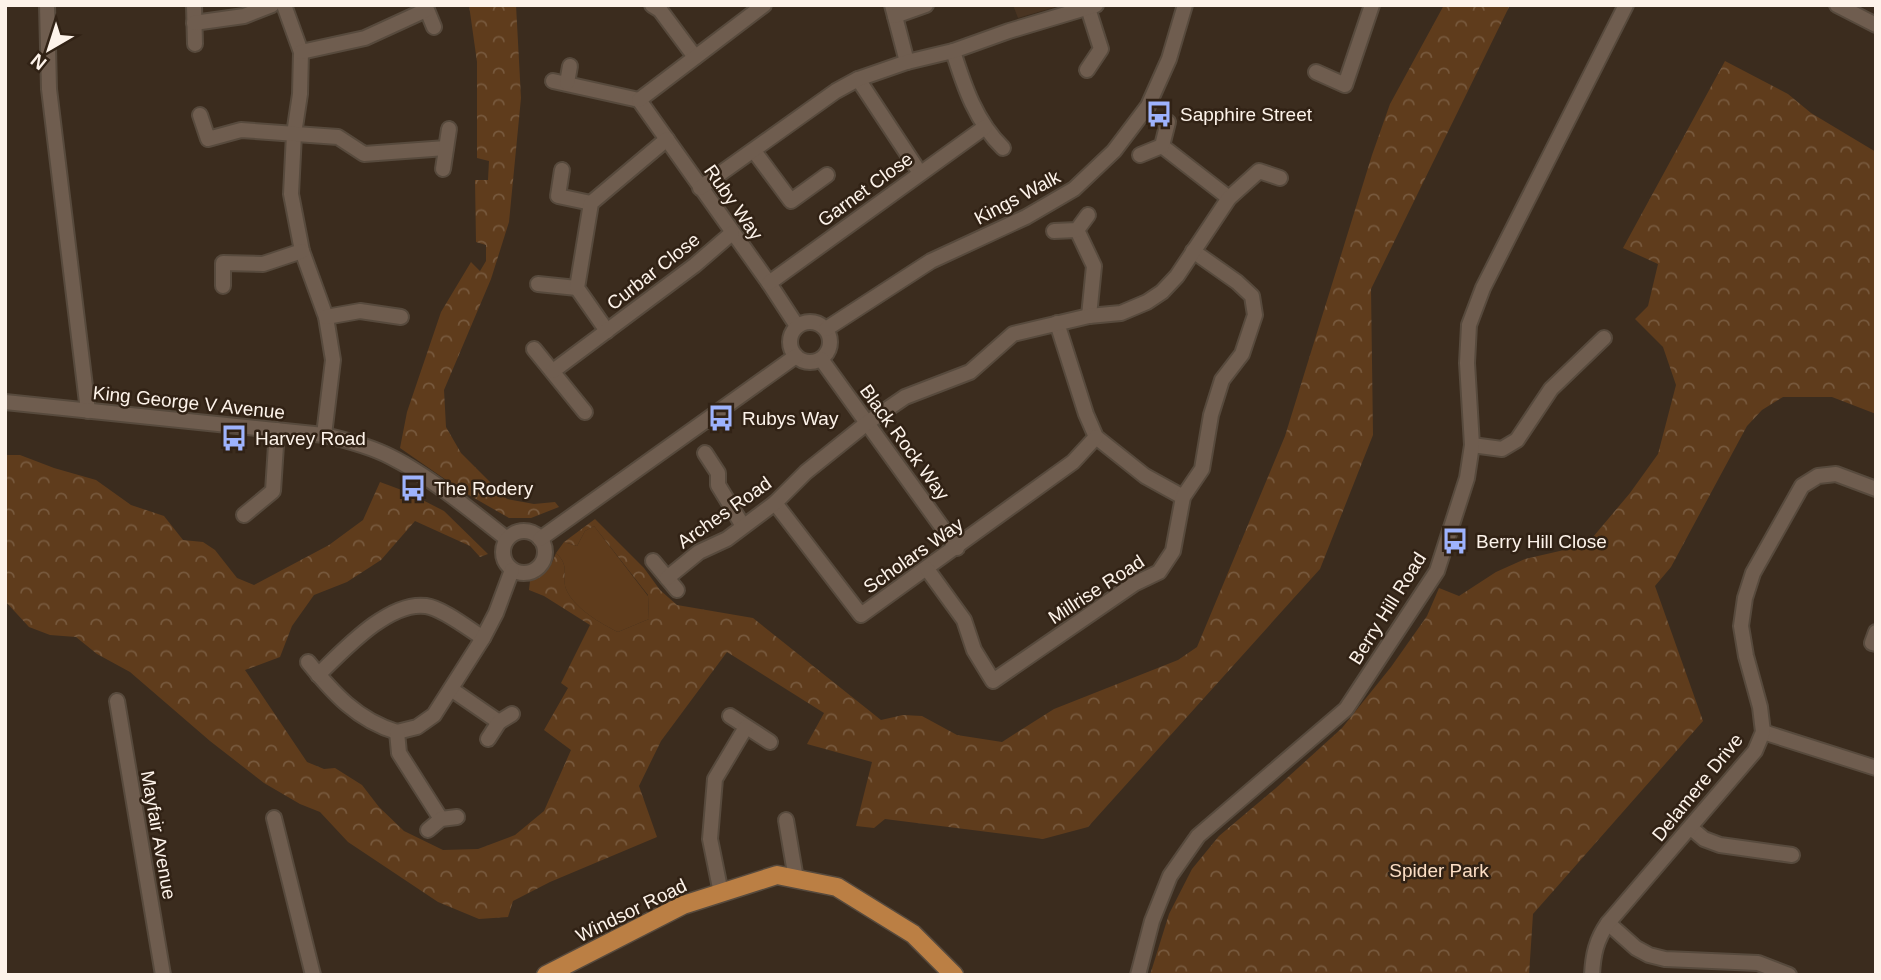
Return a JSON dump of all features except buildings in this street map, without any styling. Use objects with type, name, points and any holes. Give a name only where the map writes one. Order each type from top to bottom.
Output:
[{"type":"main road","name":"Windsor Road","points":[[546,975],[683,905],[777,875],[836,887],[913,934],[954,975]]},
{"type":"street","points":[[47,5],[49,89],[88,411]]},
{"type":"street","points":[[194,5],[195,44]]},
{"type":"street","points":[[194,23],[244,16],[272,5]]},
{"type":"street","points":[[284,5],[301,52],[293,134],[291,194],[302,251],[326,317],[333,360],[324,435]]},
{"type":"street","points":[[652,5],[660,10],[695,57]]},
{"type":"street","points":[[570,66],[560,82],[639,100],[764,5]]},
{"type":"street","points":[[907,62],[893,10],[926,5]]},
{"type":"street","name":"Kings Walk","points":[[826,329],[931,261],[1026,217],[1074,189],[1114,151],[1148,106],[1169,59],[1185,5]]},
{"type":"street","points":[[1316,72],[1345,85],[1372,5]]},
{"type":"street","name":"Berry Hill Road","points":[[1138,975],[1152,921],[1170,876],[1198,836],[1346,709],[1437,571],[1467,478],[1472,445],[1467,363],[1469,325],[1483,288],[1626,5]]},
{"type":"street","points":[[1837,5],[1876,24]]},
{"type":"street","points":[[700,188],[836,91],[858,79],[1092,6],[1101,49],[1087,70]]},
{"type":"street","points":[[301,52],[365,38],[426,8],[434,27]]},
{"type":"street","points":[[953,51],[965,88],[985,127],[1003,148]]},
{"type":"street","points":[[858,79],[920,173]]},
{"type":"street","name":"Ruby Way","points":[[639,100],[797,326]]},
{"type":"street","points":[[200,115],[208,139],[241,130],[338,137],[365,154],[446,148]]},
{"type":"street","points":[[1162,146],[1168,122]]},
{"type":"street","name":"Garnet Close","points":[[769,283],[985,127]]},
{"type":"street","points":[[443,169],[449,130]]},
{"type":"street","points":[[603,340],[577,288],[591,202],[667,139]]},
{"type":"street","points":[[1140,155],[1162,146]]},
{"type":"street","points":[[1162,146],[1230,198]]},
{"type":"street","points":[[754,150],[790,201],[827,176]]},
{"type":"street","name":"Arches Road","points":[[667,578],[699,552],[727,539],[775,503],[806,472],[867,423],[905,397],[970,372],[1013,334],[1089,316],[1121,313],[1163,292],[1230,198],[1261,164],[1280,178]]},
{"type":"street","points":[[562,170],[558,196],[591,202]]},
{"type":"street","points":[[1077,230],[1088,215]]},
{"type":"street","points":[[1054,231],[1077,230]]},
{"type":"street","points":[[1077,230],[1094,265],[1089,316]]},
{"type":"street","name":"Curbar Close","points":[[553,371],[603,340],[732,233]]},
{"type":"street","points":[[223,286],[223,262],[263,264],[302,251]]},
{"type":"street","name":"Millrise Road","points":[[927,569],[964,620],[974,650],[993,681],[1134,584],[1159,572],[1173,551],[1183,497],[1202,469],[1211,415],[1222,380],[1242,354],[1255,315],[1252,296],[1193,251]]},
{"type":"street","points":[[538,284],[577,288]]},
{"type":"street","points":[[326,317],[360,311],[401,317]]},
{"type":"street","points":[[815,322],[826,329],[830,342],[821,359],[808,362],[796,356],[790,345],[790,338],[797,326],[815,322]]},
{"type":"street","points":[[1056,323],[1096,437],[1145,477],[1183,497]]},
{"type":"street","points":[[1472,445],[1502,449],[1517,440],[1551,389],[1598,338]]},
{"type":"street","points":[[534,349],[585,412]]},
{"type":"street","points":[[540,539],[796,356]]},
{"type":"street","name":"Black Rock Way","points":[[821,359],[957,548]]},
{"type":"street","name":"King George V Avenue","points":[[5,402],[324,435],[391,457],[421,475],[507,539]]},
{"type":"street","points":[[244,515],[272,491],[277,430]]},
{"type":"street","name":"Scholars Way","points":[[775,503],[861,615],[1073,462],[1096,437]]},
{"type":"street","points":[[705,453],[718,473],[718,485],[743,526]]},
{"type":"street","name":"Delamere Drive","points":[[1592,975],[1594,952],[1608,923],[1755,751],[1763,732],[1760,707],[1741,626],[1745,598],[1753,573],[1802,486],[1818,476],[1836,474],[1876,489]]},
{"type":"street","points":[[523,531],[540,539],[545,551],[541,563],[531,572],[512,570],[504,559],[507,539],[523,531]]},
{"type":"street","points":[[653,561],[677,590]]},
{"type":"street","points":[[308,662],[338,698],[365,720],[397,732],[417,727],[434,715],[484,638],[512,570]]},
{"type":"street","points":[[318,675],[360,635],[391,614],[411,606],[433,608],[484,638]]},
{"type":"street","points":[[1876,632],[1872,643],[1876,644]]},
{"type":"street","points":[[451,689],[505,718],[488,739]]},
{"type":"street","name":"Mayfair Avenue","points":[[117,701],[163,975]]},
{"type":"street","points":[[730,716],[770,742]]},
{"type":"street","points":[[721,893],[710,839],[715,779],[746,727]]},
{"type":"street","points":[[397,732],[398,753],[441,818]]},
{"type":"street","points":[[1763,732],[1876,768]]},
{"type":"street","points":[[428,830],[441,818],[457,817]]},
{"type":"street","points":[[274,818],[313,975]]},
{"type":"street","points":[[786,820],[796,879]]},
{"type":"street","points":[[1690,828],[1704,839],[1720,845],[1792,855]]},
{"type":"street","points":[[1608,923],[1636,948],[1649,955],[1665,959],[1758,963],[1789,975]]},
{"type":"shaded area","points":[[1013,5],[1062,5],[1018,18]]},
{"type":"green space","points":[[469,5],[516,5],[521,98],[509,222],[491,279],[444,390],[446,427],[461,453],[507,499],[534,504],[555,502],[559,507],[531,518],[509,518],[462,491],[400,448],[407,412],[441,312],[471,262],[480,271],[486,261],[486,245],[476,242],[475,180],[488,180],[489,161],[477,158],[477,62]]},
{"type":"green space","points":[[1444,5],[1510,5],[1371,289],[1373,435],[1320,569],[1088,827],[1043,839],[885,819],[874,828],[856,826],[872,762],[807,744],[824,713],[727,652],[661,741],[639,786],[657,837],[550,882],[513,901],[508,917],[479,919],[438,902],[348,842],[320,812],[264,783],[210,741],[130,672],[97,654],[76,637],[50,635],[29,627],[5,601],[5,455],[20,455],[96,480],[131,505],[164,516],[183,540],[203,542],[215,550],[237,578],[254,585],[329,545],[363,520],[380,482],[444,511],[488,554],[480,557],[470,546],[415,521],[381,560],[347,582],[314,595],[292,626],[280,657],[245,670],[307,762],[324,769],[335,768],[362,785],[379,807],[404,831],[443,850],[478,849],[515,835],[544,811],[571,750],[544,730],[568,688],[561,683],[590,625],[544,596],[529,590],[530,581],[547,571],[556,553],[563,563],[566,589],[588,614],[618,632],[649,619],[648,595],[594,526],[585,531],[577,546],[564,542],[595,519],[677,605],[753,618],[881,720],[903,715],[922,716],[957,735],[1002,742],[1054,709],[1178,660],[1197,647],[1285,436],[1390,104]]},
{"type":"green space","name":"Spider Park","points":[[1725,61],[1788,94],[1811,113],[1876,152],[1876,414],[1832,397],[1783,397],[1762,410],[1747,426],[1671,567],[1655,586],[1703,721],[1533,914],[1529,975],[1150,975],[1169,914],[1192,869],[1219,836],[1342,728],[1391,667],[1427,616],[1439,588],[1459,596],[1496,572],[1525,559],[1577,547],[1593,537],[1658,454],[1676,385],[1663,347],[1635,319],[1648,306],[1658,264],[1623,248]]},
{"type":"green space","points":[[594,526],[648,596],[649,619],[618,632],[588,614],[570,596],[566,589],[563,563],[556,553],[564,542],[577,546],[585,531]]},
{"type":"place","name":"Sapphire Street","points":[[1159,114]]},
{"type":"place","name":"Rubys Way","points":[[721,418]]},
{"type":"place","name":"Harvey Road","points":[[234,438]]},
{"type":"place","name":"The Rodery","points":[[413,488]]},
{"type":"place","name":"Berry Hill Close","points":[[1455,541]]}]
